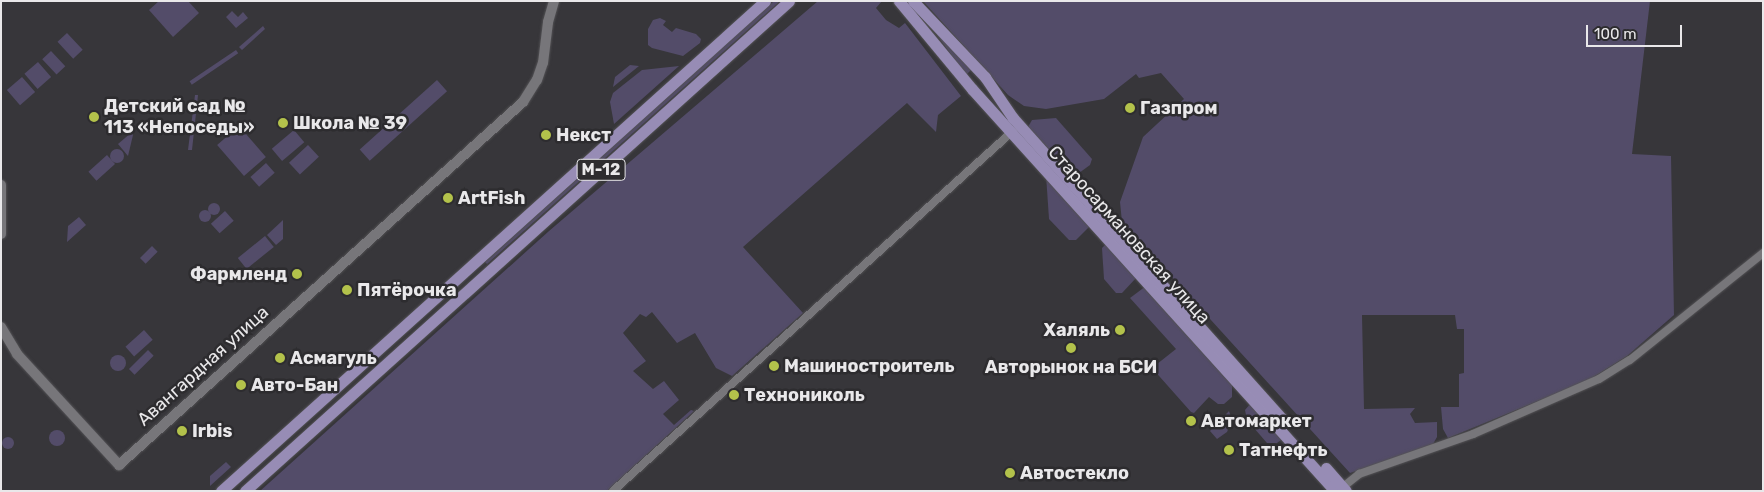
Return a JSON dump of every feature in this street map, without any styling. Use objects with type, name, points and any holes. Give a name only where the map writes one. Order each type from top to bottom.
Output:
[{"type":"main road","name":"М-12","points":[[222,491],[765,1]]},
{"type":"main road","name":"М-12","points":[[245,491],[789,1]]},
{"type":"main road","name":"Старосармановская улица","points":[[899,1],[972,89],[1341,490]]},
{"type":"main road","name":"Старосармановская улица","points":[[913,1],[985,77],[1013,118],[1341,490]]},
{"type":"main road","points":[[972,89],[973,78],[985,77]]},
{"type":"main road","points":[[483,254],[481,266],[493,266]]},
{"type":"street","name":"Авангардная улица","points":[[1,327],[17,354],[119,465],[523,102],[537,80],[543,63],[548,22],[554,1]]},
{"type":"street","points":[[613,491],[1013,132]]},
{"type":"street","points":[[1,186],[1,234]]},
{"type":"street","points":[[1341,490],[1359,474],[1473,434],[1599,379],[1630,360],[1763,253]]},
{"type":"shaded area","points":[[159,1],[188,1],[199,13],[173,37],[149,10]]},
{"type":"shaded area","points":[[774,1],[780,1],[487,264],[485,262]]},
{"type":"shaded area","points":[[818,1],[882,1],[876,8],[886,20],[899,28],[905,23],[961,96],[938,115],[936,132],[907,103],[743,247],[803,313],[732,376],[716,368],[695,333],[677,343],[652,312],[646,317],[640,314],[623,333],[646,361],[633,371],[653,389],[664,381],[679,400],[663,414],[674,425],[691,410],[694,411],[607,491],[260,491],[549,231]]},
{"type":"shaded area","points":[[923,1],[1650,1],[1632,154],[1671,156],[1674,315],[1627,356],[1587,381],[1448,438],[1443,429],[1441,407],[1459,407],[1459,374],[1464,373],[1464,329],[1457,329],[1455,315],[1362,315],[1364,409],[1415,408],[1410,414],[1415,423],[1437,422],[1437,437],[1433,444],[1350,473],[1122,222],[1120,202],[1143,137],[1184,99],[1161,73],[1139,78],[1136,74],[1104,99],[1046,109],[1024,106],[1008,95]]},
{"type":"shaded area","points":[[232,11],[238,17],[243,12],[248,18],[236,28],[226,17]]},
{"type":"shaded area","points":[[660,18],[666,21],[663,25],[672,32],[676,28],[696,34],[701,39],[700,43],[683,56],[652,48],[648,45],[648,29],[653,20]]},
{"type":"shaded area","points":[[263,26],[265,29],[242,50],[239,47]]},
{"type":"shaded area","points":[[67,33],[83,50],[73,59],[57,42]]},
{"type":"shaded area","points":[[937,35],[972,69],[966,75]]},
{"type":"shaded area","points":[[236,50],[238,53],[192,85],[190,81]]},
{"type":"shaded area","points":[[51,51],[65,66],[57,75],[42,59]]},
{"type":"shaded area","points":[[38,62],[51,77],[38,89],[24,74]]},
{"type":"shaded area","points":[[630,65],[639,66],[613,87],[615,77]]},
{"type":"shaded area","points":[[679,66],[614,124],[610,102],[613,93],[642,70]]},
{"type":"shaded area","points":[[22,77],[35,92],[20,105],[7,90]]},
{"type":"shaded area","points":[[437,80],[447,91],[370,161],[360,150]]},
{"type":"shaded area","points":[[195,95],[198,95],[192,150],[188,150]]},
{"type":"shaded area","points":[[1056,118],[1092,159],[1090,165],[1079,173],[1071,173],[1028,127],[1032,120]]},
{"type":"shaded area","points":[[239,126],[266,157],[244,176],[217,145]]},
{"type":"shaded area","points":[[294,130],[304,142],[282,161],[272,149]]},
{"type":"shaded area","points":[[132,132],[133,135],[128,156],[118,144]]},
{"type":"shaded area","points":[[308,145],[319,157],[300,174],[289,163]]},
{"type":"shaded area","points":[[114,149],[120,149],[124,156],[120,163],[114,163],[110,159],[110,153]]},
{"type":"shaded area","points":[[107,155],[115,164],[96,181],[88,172]]},
{"type":"shaded area","points":[[266,163],[275,173],[259,187],[250,177]]},
{"type":"shaded area","points":[[1046,175],[1090,226],[1076,240],[1069,240],[1049,219]]},
{"type":"shaded area","points":[[216,203],[219,204],[219,214],[212,215],[209,214],[208,207],[209,204]]},
{"type":"shaded area","points":[[205,210],[211,216],[205,222],[199,216]]},
{"type":"shaded area","points":[[225,211],[234,221],[220,233],[211,224]]},
{"type":"shaded area","points":[[79,217],[86,225],[67,242],[68,226]]},
{"type":"shaded area","points":[[283,220],[283,239],[276,245],[267,235]]},
{"type":"shaded area","points":[[265,236],[274,247],[247,269],[238,258]]},
{"type":"shaded area","points":[[1107,243],[1137,277],[1122,293],[1116,293],[1104,279],[1102,248]]},
{"type":"shaded area","points":[[152,246],[158,252],[146,264],[140,258]]},
{"type":"shaded area","points":[[1146,286],[1232,382],[1232,397],[1224,404],[1218,404],[1209,397],[1194,413],[1191,412],[1152,368],[1176,349],[1130,298]]},
{"type":"shaded area","points":[[144,330],[153,340],[134,356],[125,347]]},
{"type":"shaded area","points":[[148,350],[154,356],[135,375],[129,369]]},
{"type":"shaded area","points":[[118,355],[126,363],[118,371],[110,363]]},
{"type":"shaded area","points":[[1251,403],[1285,437],[1277,443],[1267,443],[1247,420],[1245,410]]},
{"type":"shaded area","points":[[1229,411],[1232,420],[1227,432],[1217,439],[1210,431]]},
{"type":"shaded area","points":[[54,430],[60,430],[65,435],[63,444],[54,446],[49,441],[49,435]]},
{"type":"shaded area","points":[[6,437],[10,437],[14,443],[10,449],[6,449],[2,445],[2,441]]},
{"type":"shaded area","points":[[226,462],[231,467],[210,486],[210,476]]},
{"type":"place","name":"Газпром","points":[[1130,108]]},
{"type":"place","name":"Детский сад № 113 «Непоседы»","points":[[94,117]]},
{"type":"place","name":"Школа № 39","points":[[283,123]]},
{"type":"place","name":"Некст","points":[[546,135]]},
{"type":"place","name":"ArtFish","points":[[448,198]]},
{"type":"place","name":"Фармленд","points":[[297,274]]},
{"type":"place","name":"Пятёрочка","points":[[347,290]]},
{"type":"place","name":"Халяль","points":[[1120,330]]},
{"type":"place","name":"Авторынок на БСИ","points":[[1071,348]]},
{"type":"place","name":"Асмагуль","points":[[280,358]]},
{"type":"place","name":"Машиностроитель","points":[[774,366]]},
{"type":"place","name":"Авто-Бан","points":[[241,385]]},
{"type":"place","name":"Технониколь","points":[[734,395]]},
{"type":"place","name":"Автомаркет","points":[[1191,421]]},
{"type":"place","name":"Irbis","points":[[182,431]]},
{"type":"place","name":"Татнефть","points":[[1229,450]]},
{"type":"place","name":"Автостекло","points":[[1010,473]]}]
